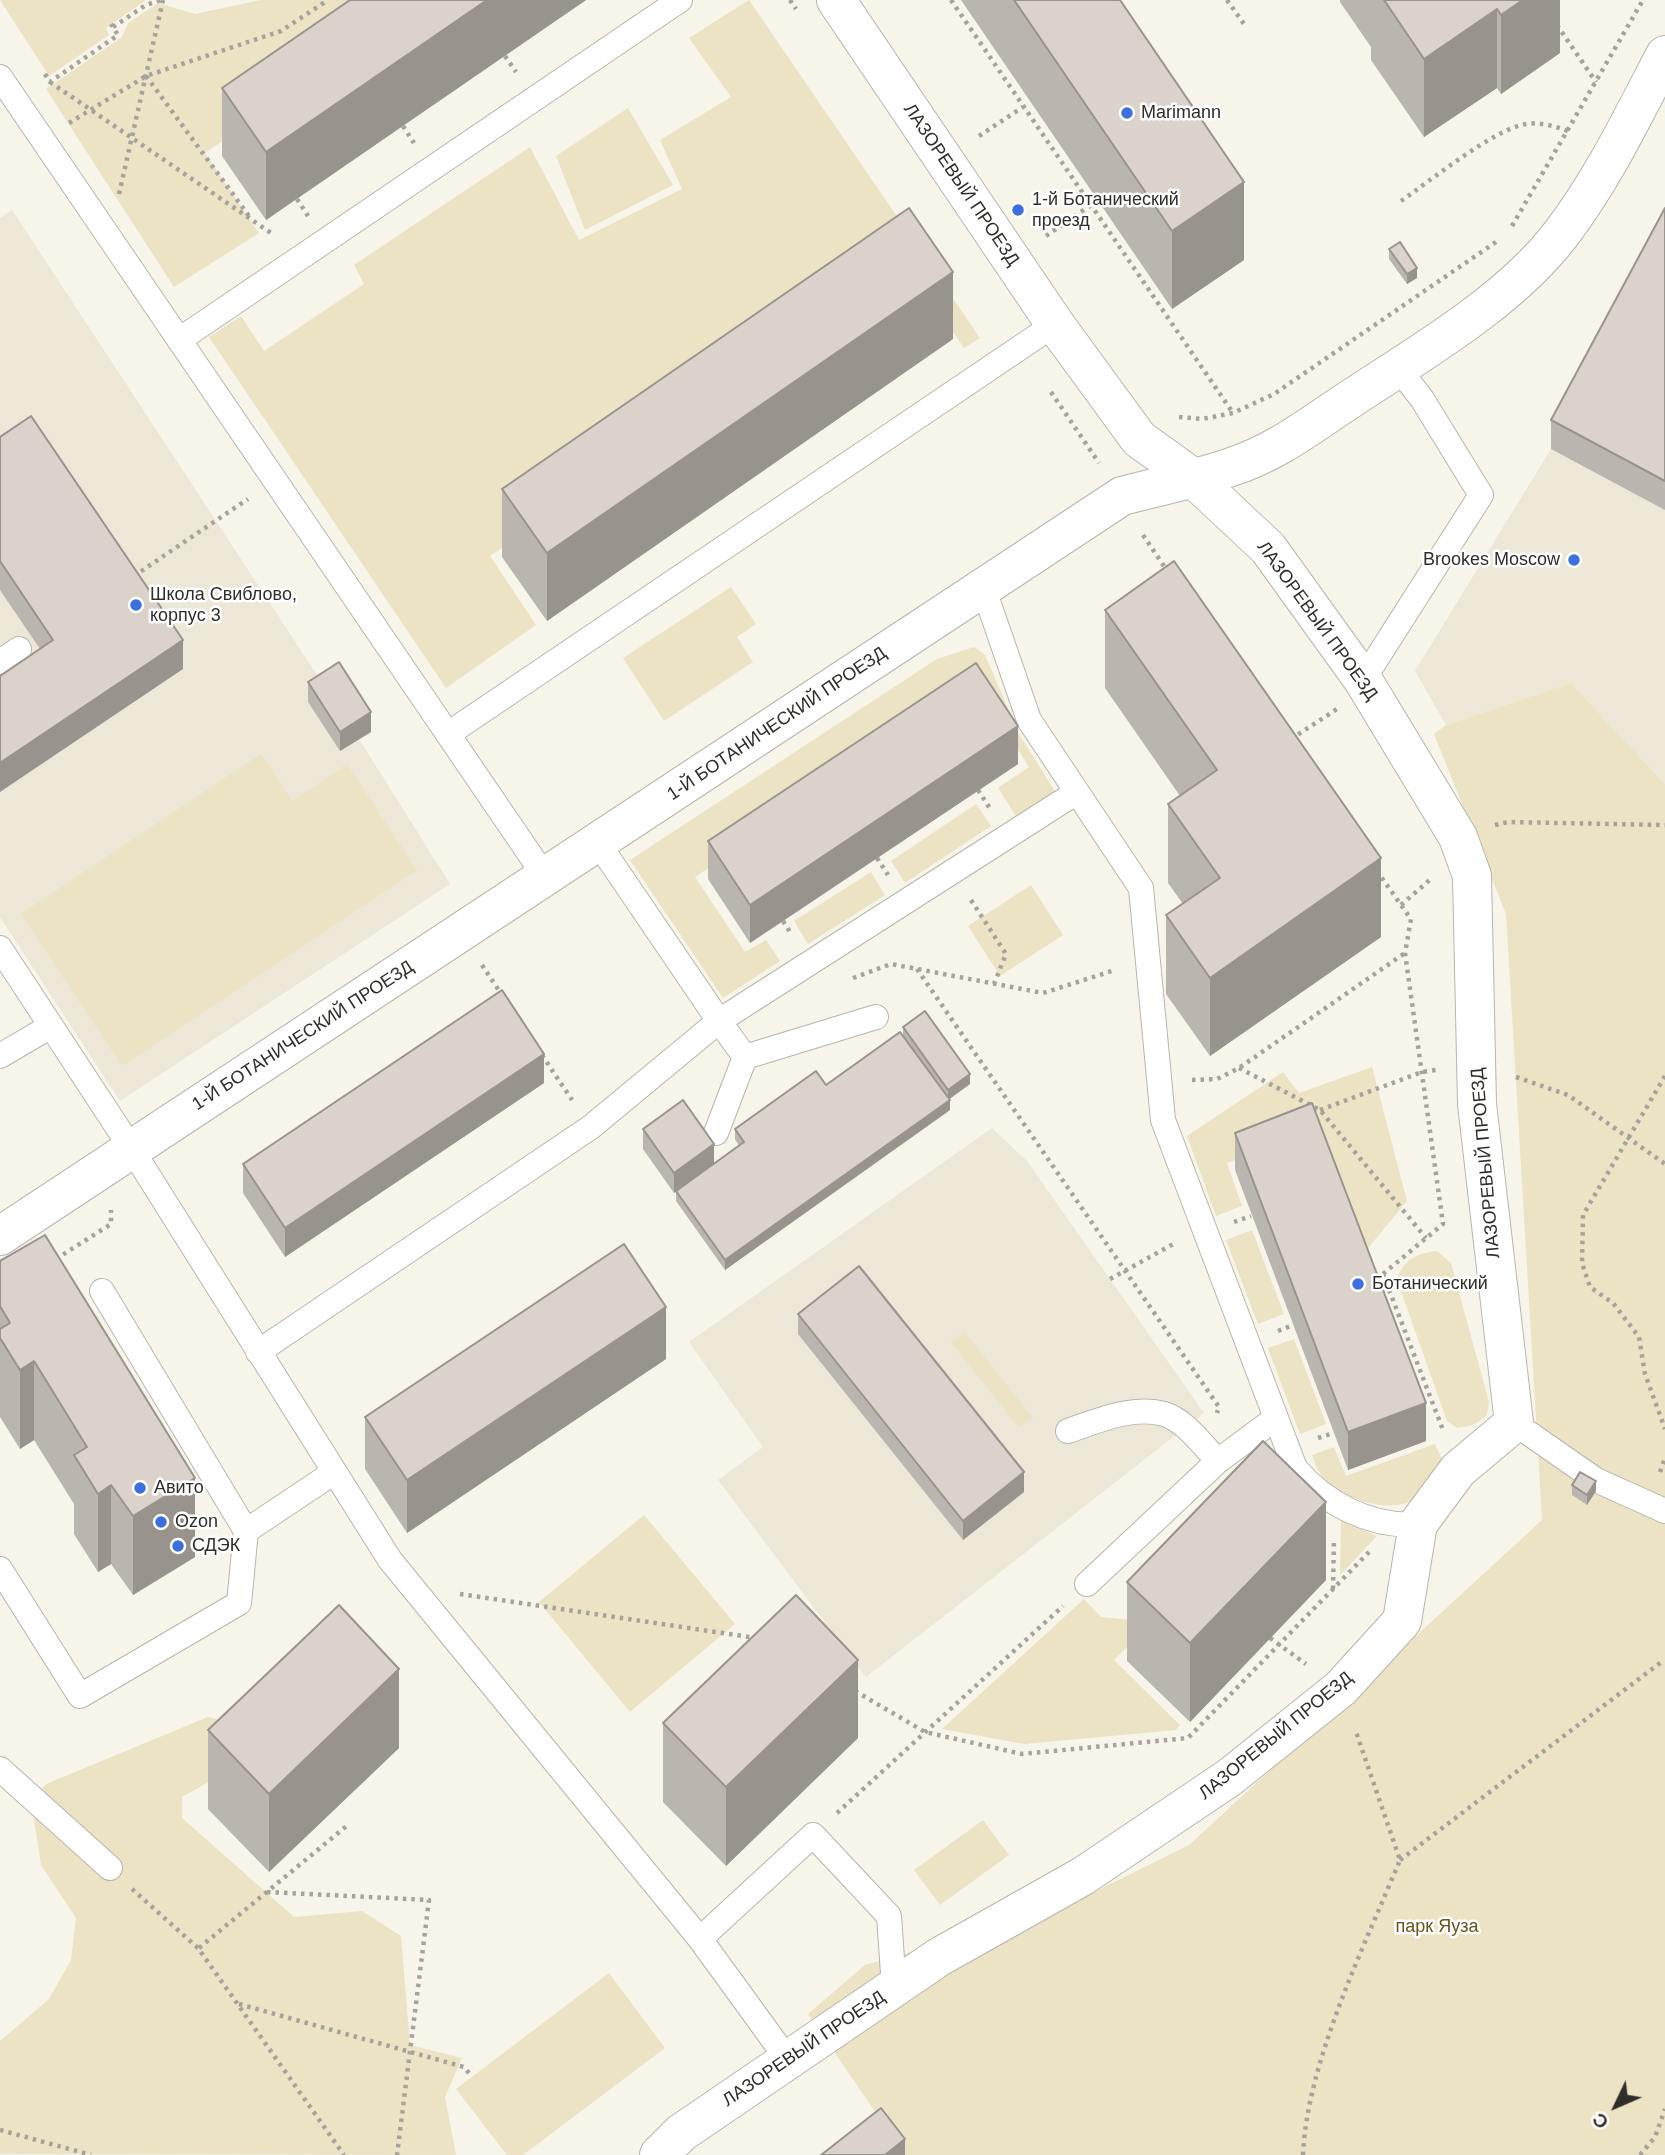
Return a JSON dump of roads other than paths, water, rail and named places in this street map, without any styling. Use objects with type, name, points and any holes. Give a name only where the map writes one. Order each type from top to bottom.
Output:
[{"type":"street","name":"ЛАЗОРЕВЫЙ ПРОЕЗД","points":[[659,2155],[681,2133],[939,1957],[1106,1861],[1230,1777],[1341,1688],[1402,1620],[1406,1525],[1458,1470],[1514,1423],[1477,1104],[1472,876],[1458,837],[1354,692],[1268,548],[1192,477],[1139,439],[1055,324],[836,0]]},
{"type":"street","name":"1-Й БОТАНИЧЕСКИЙ ПРОЕЗД","points":[[0,1237],[1122,496],[1234,467],[1264,454],[1301,434],[1398,368],[1511,286],[1560,236],[1592,189],[1665,55]]},
{"type":"lane","points":[[179,340],[680,0]]},
{"type":"lane","points":[[0,77],[546,878]]},
{"type":"lane","points":[[448,734],[1055,324]]},
{"type":"lane","points":[[1354,692],[1481,495],[1422,398],[1398,368]]},
{"type":"lane","points":[[983,587],[1029,720],[1141,888],[1163,1120],[1295,1468],[1311,1488],[1335,1504],[1406,1525]]},
{"type":"lane","points":[[258,1352],[590,1127],[719,1021],[1077,792]]},
{"type":"lane","points":[[598,843],[745,1057]]},
{"type":"lane","points":[[0,948],[131,1148],[390,1560],[700,1939],[788,2060]]},
{"type":"lane","points":[[745,1057],[876,1017]]},
{"type":"lane","points":[[0,1056],[51,1026]]},
{"type":"lane","points":[[716,1133],[745,1057]]},
{"type":"lane","points":[[0,1569],[80,1696],[239,1603],[246,1531],[102,1291]]},
{"type":"lane","points":[[1068,1431],[1138,1411],[1166,1415],[1210,1452]]},
{"type":"lane","points":[[1087,1584],[1210,1452],[1276,1418]]},
{"type":"lane","points":[[1514,1423],[1596,1480],[1665,1511]]},
{"type":"lane","points":[[246,1531],[333,1473]]},
{"type":"lane","points":[[0,1769],[110,1868]]},
{"type":"lane","points":[[700,1939],[813,1835],[889,1916],[894,1989]]},
{"type":"place","name":"Marimann","points":[[1127,113]]},
{"type":"place","name":"1-й Ботанический проезд","points":[[1018,210]]},
{"type":"place","name":"Brookes Moscow","points":[[1574,560]]},
{"type":"place","name":"Школа Свиблово, корпус 3","points":[[136,605]]},
{"type":"place","name":"Ботанический","points":[[1358,1284]]},
{"type":"place","name":"Авито","points":[[140,1488]]},
{"type":"place","name":"Ozon","points":[[161,1522]]},
{"type":"place","name":"СДЭК","points":[[178,1546]]},
{"type":"park label","name":"парк Яуза","points":[[1437,1927]]}]
